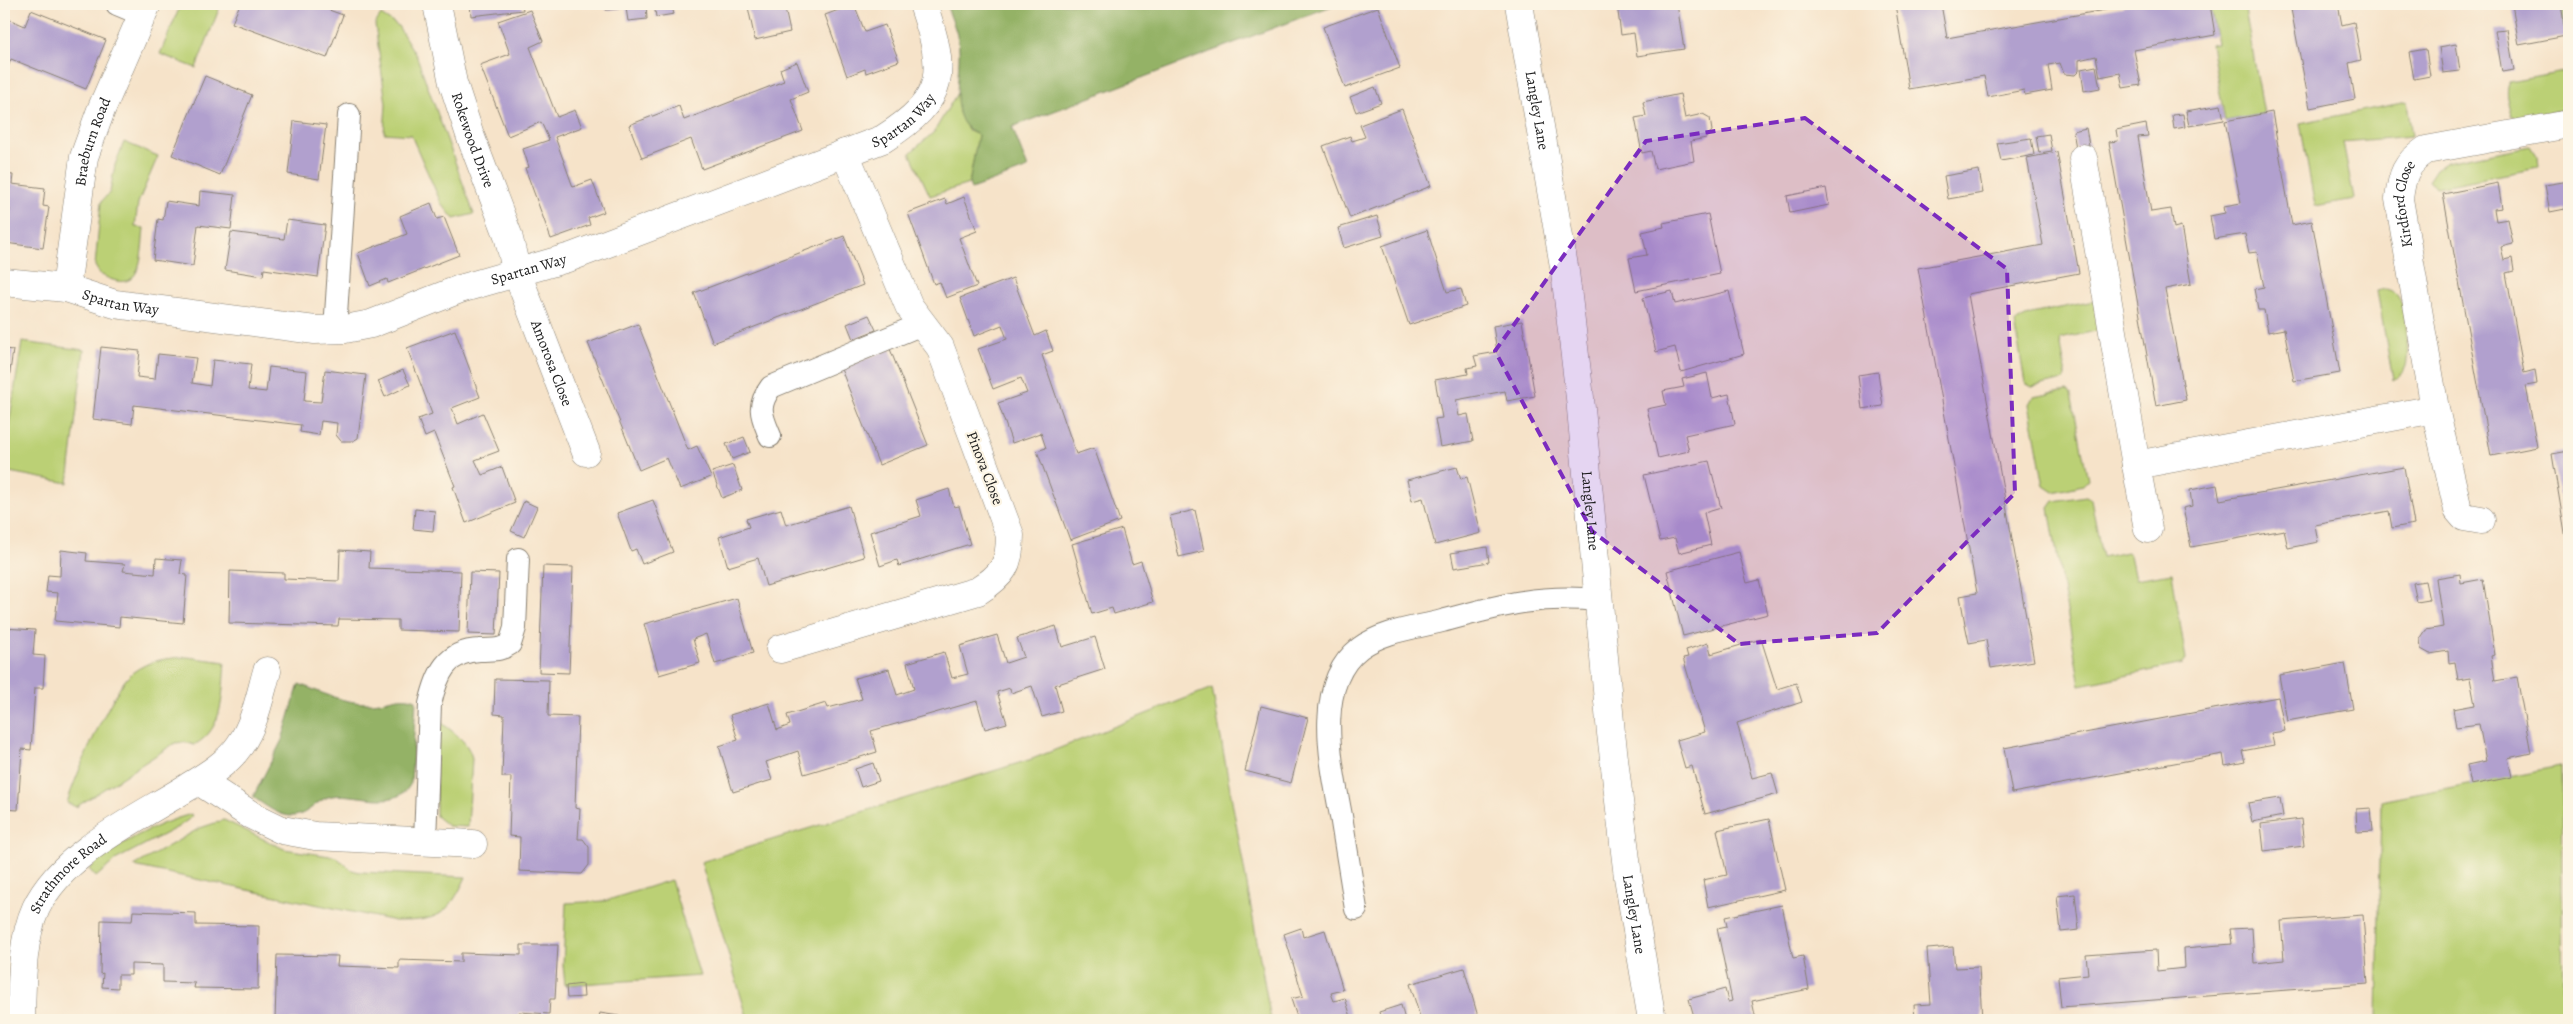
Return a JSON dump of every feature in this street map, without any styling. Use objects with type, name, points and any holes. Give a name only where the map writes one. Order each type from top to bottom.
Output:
[{"type":"street","name":"Rokewood Drive","points":[[437,4],[453,84],[508,235],[517,273]]},
{"type":"street","name":"Spartan Way","points":[[4,282],[66,288],[115,304],[315,330],[335,330],[371,324],[460,289],[571,257],[883,139],[908,123],[925,106],[935,86],[939,59],[923,4]]},
{"type":"street","name":"Langley Lane","points":[[1519,4],[1564,272],[1580,398],[1598,600],[1628,877],[1652,1020]]},
{"type":"street","name":"Braeburn Road","points":[[66,288],[84,157],[135,7]]},
{"type":"street","name":"Kirdford Close","points":[[2481,520],[2464,516],[2458,510],[2435,409],[2400,199],[2402,178],[2412,159],[2426,150],[2569,124]]},
{"type":"street","name":"Pinova Close","points":[[780,649],[978,591],[994,581],[1005,569],[1010,552],[1010,535],[940,346],[909,306],[845,153]]},
{"type":"street","points":[[2083,158],[2148,529]]},
{"type":"street","name":"Amorosa Close","points":[[517,273],[586,452]]},
{"type":"street","points":[[2136,465],[2435,409]]},
{"type":"street","name":"Strathmore Road","points":[[15,1016],[25,948],[36,909],[54,882],[78,856],[199,781],[230,758],[249,730],[267,671]]},
{"type":"street","points":[[199,781],[251,815],[282,830],[315,836],[473,844]]},
{"type":"lane","points":[[335,330],[349,116]]},
{"type":"lane","points":[[770,436],[760,407],[763,398],[771,388],[922,324]]},
{"type":"lane","points":[[425,841],[430,704],[434,684],[452,657],[464,650],[496,650],[510,644],[515,628],[518,559]]},
{"type":"lane","points":[[1356,909],[1328,731],[1334,692],[1351,656],[1380,637],[1499,606],[1526,600],[1558,597],[1598,600]]},
{"type":"highlighted area","points":[[1805,118],[2007,269],[2015,493],[1877,633],[1739,644],[1592,531],[1495,351],[1646,141]]},
{"type":"green space","points":[[181,4],[221,4],[196,68],[160,54]]},
{"type":"green space","points":[[946,4],[1337,4],[1012,127],[1028,168],[971,189],[969,184],[978,135],[967,128],[961,118],[958,107],[958,40]]},
{"type":"green space","points":[[2210,4],[2244,4],[2264,114],[2225,121],[2211,44],[2217,43]]},
{"type":"green space","points":[[2561,4],[2569,4],[2569,53]]},
{"type":"green space","points":[[381,15],[398,26],[417,57],[474,214],[454,219],[441,203],[411,135],[384,133],[386,104],[375,24]]},
{"type":"green space","points":[[2569,71],[2569,109],[2517,118],[2511,115],[2506,94],[2509,82]]},
{"type":"green space","points":[[957,93],[959,113],[969,131],[978,135],[969,184],[930,196],[910,153],[934,132]]},
{"type":"green space","points":[[2407,102],[2412,136],[2343,142],[2354,199],[2315,206],[2300,123]]},
{"type":"green space","points":[[124,142],[158,156],[138,203],[135,227],[144,228],[140,261],[137,271],[132,278],[125,281],[114,280],[100,274],[95,266],[101,202],[110,192],[115,165]]},
{"type":"green space","points":[[2530,146],[2537,157],[2538,168],[2437,187],[2428,181],[2436,169],[2446,162]]},
{"type":"green space","points":[[2386,289],[2394,292],[2399,299],[2405,317],[2407,340],[2406,366],[2401,374],[2393,380],[2377,291]]},
{"type":"green space","points":[[2094,301],[2100,330],[2060,339],[2066,376],[2064,380],[2032,387],[2025,383],[2015,323],[2031,314]]},
{"type":"green space","points":[[22,342],[84,350],[68,483],[4,471],[4,456]]},
{"type":"green space","points":[[2067,391],[2071,394],[2088,480],[2083,485],[2053,492],[2044,486],[2029,404],[2033,397]]},
{"type":"green space","points":[[2086,496],[2091,499],[2102,557],[2127,552],[2130,555],[2135,579],[2172,573],[2186,660],[2183,664],[2080,685],[2049,508],[2054,501]]},
{"type":"green space","points":[[187,657],[225,662],[220,709],[212,730],[194,745],[185,742],[175,743],[76,807],[67,803],[95,734],[124,682],[132,673],[151,662]]},
{"type":"green space","points":[[299,684],[358,703],[373,703],[398,698],[416,700],[411,783],[404,792],[395,797],[385,799],[338,795],[328,797],[308,811],[294,816],[278,813],[253,797],[282,740]]},
{"type":"green space","points":[[1212,688],[1271,1020],[748,1020],[701,862],[1032,759]]},
{"type":"green space","points":[[437,719],[463,741],[472,758],[468,827],[448,826],[436,816]]},
{"type":"green space","points":[[2561,766],[2563,1020],[2377,1020],[2381,801]]},
{"type":"green space","points":[[191,814],[192,817],[178,827],[117,859],[96,877],[89,869],[124,843],[150,829]]},
{"type":"green space","points":[[224,820],[284,849],[336,857],[352,870],[360,872],[466,877],[453,900],[440,914],[422,920],[395,921],[134,866],[200,828]]},
{"type":"green space","points":[[671,880],[700,976],[565,985],[563,965],[566,903],[605,901]]},
{"type":"building","points":[[240,4],[312,4],[343,15],[327,58],[232,23]]},
{"type":"building","points":[[470,4],[522,4],[523,10],[471,16]]},
{"type":"building","points":[[606,4],[646,4],[647,19],[628,21],[626,8],[606,10]]},
{"type":"building","points":[[654,4],[671,4],[674,14],[656,17]]},
{"type":"building","points":[[764,4],[784,4],[790,32],[755,40],[748,7]]},
{"type":"building","points":[[842,4],[854,4],[865,32],[885,25],[899,61],[866,73],[865,69],[847,76],[825,15],[844,8]]},
{"type":"building","points":[[1617,4],[1677,4],[1684,49],[1637,56],[1634,33],[1621,35]]},
{"type":"building","points":[[1895,4],[1941,4],[1947,38],[2138,4],[2210,4],[2215,35],[2134,50],[2141,85],[2123,88],[2120,73],[2100,77],[2096,56],[2079,60],[2079,71],[2075,75],[2064,74],[2060,63],[2048,65],[2052,90],[2025,95],[2024,90],[1988,97],[1984,76],[1909,89]]},
{"type":"building","points":[[2290,4],[2338,4],[2342,25],[2354,22],[2361,60],[2349,63],[2355,99],[2310,108]]},
{"type":"building","points":[[2512,4],[2561,4],[2566,36],[2519,45]]},
{"type":"building","points":[[1378,7],[1400,68],[1345,88],[1323,27]]},
{"type":"building","points":[[31,10],[106,40],[86,89],[11,59],[4,77],[4,17],[25,26]]},
{"type":"building","points":[[530,10],[543,41],[530,47],[557,117],[575,110],[582,127],[555,137],[573,187],[592,180],[604,212],[588,218],[590,225],[551,239],[525,168],[529,167],[523,149],[549,140],[541,122],[508,136],[480,65],[510,54],[498,21]]},
{"type":"building","points":[[2507,29],[2514,70],[2502,72],[2495,30]]},
{"type":"building","points":[[2456,44],[2460,71],[2443,73],[2439,47]]},
{"type":"building","points":[[2426,49],[2430,76],[2414,79],[2409,52]]},
{"type":"building","points":[[797,62],[808,92],[791,99],[803,131],[702,169],[691,139],[642,158],[629,125],[679,106],[684,120],[784,81],[780,69]]},
{"type":"building","points":[[2096,66],[2100,88],[2084,91],[2081,69]]},
{"type":"building","points":[[205,76],[252,95],[220,175],[172,155]]},
{"type":"building","points":[[1375,87],[1381,103],[1356,112],[1350,97]]},
{"type":"building","points":[[1680,94],[1685,118],[1703,114],[1710,118],[1712,131],[1706,138],[1691,141],[1694,161],[1655,169],[1651,151],[1642,153],[1635,118],[1646,116],[1643,102]]},
{"type":"building","points":[[2221,105],[2224,120],[2189,126],[2186,111]]},
{"type":"building","points":[[1402,109],[1431,186],[1350,218],[1323,146],[1350,136],[1352,141],[1365,137],[1360,125]]},
{"type":"building","points":[[2272,112],[2292,225],[2312,221],[2340,373],[2294,381],[2284,329],[2268,332],[2264,310],[2258,310],[2254,289],[2264,287],[2257,252],[2249,253],[2245,234],[2214,239],[2210,216],[2225,213],[2224,206],[2241,203],[2225,121]]},
{"type":"building","points":[[2183,114],[2185,127],[2174,129],[2172,115]]},
{"type":"building","points":[[294,121],[326,125],[319,179],[288,174]]},
{"type":"building","points":[[2146,124],[2148,136],[2138,137],[2151,212],[2171,209],[2174,228],[2181,226],[2191,284],[2165,289],[2186,400],[2156,406],[2109,142],[2118,141],[2116,130]]},
{"type":"building","points":[[2086,128],[2089,145],[2076,148],[2073,131]]},
{"type":"building","points":[[2049,134],[2052,151],[2039,153],[2036,136]]},
{"type":"building","points":[[2031,138],[2034,155],[2001,161],[1997,143]]},
{"type":"building","points":[[2057,152],[2079,273],[1968,294],[2034,661],[1991,668],[1986,640],[1969,643],[1965,624],[1960,596],[1977,593],[1918,268],[2043,245],[2027,158]]},
{"type":"building","points":[[1979,170],[1983,193],[1948,199],[1944,176]]},
{"type":"building","points":[[4,174],[13,175],[12,184],[45,188],[43,206],[49,207],[43,248],[5,243],[10,209],[4,208]]},
{"type":"building","points":[[2569,181],[2569,212],[2566,213],[2565,209],[2550,212],[2545,185]]},
{"type":"building","points":[[2498,183],[2502,208],[2494,209],[2496,221],[2508,219],[2513,244],[2501,247],[2504,260],[2512,258],[2514,271],[2506,273],[2524,373],[2535,370],[2537,384],[2526,386],[2537,447],[2491,456],[2443,194]]},
{"type":"building","points":[[1826,188],[1829,205],[1790,213],[1787,196]]},
{"type":"building","points":[[200,191],[235,195],[231,229],[198,225],[193,266],[153,260],[158,219],[163,220],[166,201],[199,206]]},
{"type":"building","points":[[964,197],[977,231],[959,238],[977,286],[946,298],[940,282],[934,284],[908,213],[945,199],[947,204]]},
{"type":"building","points":[[431,203],[437,219],[444,217],[459,255],[388,283],[387,279],[370,286],[358,253],[407,234],[400,216]]},
{"type":"building","points":[[1708,214],[1720,274],[1636,291],[1629,258],[1647,255],[1642,232],[1664,227],[1663,223]]},
{"type":"building","points":[[1377,216],[1383,236],[1344,248],[1338,228]]},
{"type":"building","points":[[287,220],[325,225],[318,277],[264,269],[263,276],[225,270],[231,232],[284,239]]},
{"type":"building","points":[[1427,230],[1447,292],[1461,289],[1466,306],[1409,325],[1382,246]]},
{"type":"building","points":[[844,236],[863,285],[713,343],[694,293]]},
{"type":"building","points":[[1013,278],[1035,336],[1046,331],[1053,351],[1042,355],[1076,454],[1094,448],[1120,521],[1070,540],[1037,451],[1046,448],[1041,433],[1012,443],[998,403],[1027,393],[1021,378],[993,389],[978,349],[1007,339],[1002,325],[974,336],[960,298]]},
{"type":"building","points":[[1672,291],[1675,304],[1729,291],[1744,354],[1681,372],[1675,347],[1656,352],[1643,298]]},
{"type":"building","points":[[869,315],[876,330],[853,339],[847,324]]},
{"type":"building","points":[[1522,321],[1535,396],[1507,401],[1505,391],[1456,400],[1459,416],[1468,414],[1473,441],[1440,447],[1435,419],[1442,418],[1435,380],[1468,374],[1467,368],[1477,366],[1474,356],[1497,352],[1493,326]]},
{"type":"building","points":[[638,324],[688,450],[697,446],[711,477],[680,489],[667,458],[639,470],[588,343]]},
{"type":"building","points":[[455,330],[480,397],[452,408],[458,424],[483,413],[499,451],[475,460],[482,475],[502,467],[515,503],[466,523],[453,487],[455,486],[434,433],[425,437],[418,419],[432,414],[407,348]]},
{"type":"building","points":[[101,347],[140,351],[137,377],[155,379],[158,354],[196,358],[192,383],[210,386],[213,360],[251,364],[248,390],[266,392],[269,367],[307,371],[304,401],[321,402],[325,370],[366,375],[358,438],[353,441],[341,441],[336,435],[337,423],[321,421],[319,435],[300,432],[301,425],[134,405],[132,424],[93,419]]},
{"type":"building","points":[[4,349],[13,350],[6,401],[4,401]]},
{"type":"building","points":[[890,349],[928,445],[879,465],[841,369]]},
{"type":"building","points":[[403,370],[410,385],[385,397],[378,381]]},
{"type":"building","points":[[1878,372],[1883,406],[1862,409],[1858,375]]},
{"type":"building","points":[[1707,373],[1712,398],[1729,394],[1735,424],[1685,435],[1689,451],[1658,458],[1647,409],[1666,405],[1663,391],[1684,387],[1682,379]]},
{"type":"building","points":[[744,437],[750,452],[732,459],[726,444]]},
{"type":"building","points":[[2569,451],[2569,551],[2568,551],[2552,454]]},
{"type":"building","points":[[1709,461],[1721,508],[1704,513],[1711,545],[1679,553],[1675,538],[1660,541],[1644,475]]},
{"type":"building","points":[[733,465],[742,490],[722,498],[712,472]]},
{"type":"building","points":[[1457,467],[1461,479],[1467,477],[1481,533],[1435,545],[1423,498],[1412,501],[1407,480]]},
{"type":"building","points":[[2404,467],[2414,524],[2392,528],[2389,511],[2315,525],[2318,542],[2288,548],[2284,530],[2191,547],[2183,508],[2192,506],[2190,490],[2217,485],[2220,500]]},
{"type":"building","points":[[949,489],[954,507],[959,506],[970,544],[899,566],[897,560],[880,566],[870,532],[921,516],[916,500]]},
{"type":"building","points":[[653,500],[673,552],[642,564],[636,549],[631,551],[617,513]]},
{"type":"building","points":[[524,501],[537,507],[524,537],[511,531]]},
{"type":"building","points":[[849,506],[864,557],[766,586],[758,558],[728,567],[719,537],[749,527],[746,519],[781,509],[786,525]]},
{"type":"building","points":[[415,509],[435,511],[433,531],[413,529]]},
{"type":"building","points":[[1195,510],[1204,551],[1179,557],[1170,516]]},
{"type":"building","points":[[1122,529],[1132,564],[1141,561],[1153,602],[1114,614],[1112,608],[1092,614],[1072,544]]},
{"type":"building","points":[[1487,547],[1489,562],[1454,568],[1451,553]]},
{"type":"building","points":[[61,550],[87,553],[86,561],[125,564],[123,571],[155,574],[156,558],[182,560],[180,574],[187,575],[183,623],[120,617],[119,627],[55,621],[58,593],[46,592],[48,575],[60,576]]},
{"type":"building","points":[[340,550],[370,552],[369,568],[461,571],[459,632],[398,630],[398,620],[339,619],[338,626],[229,623],[230,571],[284,573],[284,579],[339,581]]},
{"type":"building","points":[[1739,552],[1747,583],[1759,580],[1768,614],[1683,636],[1667,571]]},
{"type":"building","points":[[543,566],[573,567],[569,673],[539,672]]},
{"type":"building","points":[[470,572],[499,573],[496,635],[468,634]]},
{"type":"building","points":[[2460,574],[2461,583],[2483,579],[2495,655],[2491,656],[2495,681],[2517,677],[2531,753],[2508,758],[2512,777],[2471,785],[2467,765],[2486,761],[2479,724],[2456,727],[2453,709],[2475,705],[2470,678],[2458,680],[2455,662],[2449,663],[2448,651],[2430,654],[2421,649],[2420,639],[2426,630],[2443,627],[2436,578]]},
{"type":"building","points":[[2425,581],[2429,600],[2417,602],[2413,583]]},
{"type":"building","points":[[737,598],[753,653],[715,664],[706,634],[693,639],[700,663],[659,675],[644,624]]},
{"type":"building","points":[[1056,626],[1062,647],[1095,637],[1105,669],[1055,685],[1062,711],[1042,717],[1032,686],[1011,693],[1010,688],[997,692],[1007,723],[985,729],[977,701],[871,731],[877,752],[804,774],[798,751],[766,762],[772,780],[733,792],[719,746],[738,740],[730,715],[769,703],[777,730],[790,725],[787,715],[826,703],[828,708],[862,699],[855,678],[889,669],[897,695],[914,689],[907,663],[944,652],[952,678],[968,674],[960,646],[997,635],[1006,663],[1024,657],[1017,638]]},
{"type":"building","points":[[4,628],[35,630],[33,655],[45,656],[43,688],[35,688],[31,750],[22,749],[18,810],[4,809]]},
{"type":"building","points":[[1761,639],[1777,689],[1796,683],[1802,702],[1737,723],[1752,778],[1772,773],[1778,794],[1705,814],[1692,766],[1685,768],[1677,740],[1705,732],[1683,658],[1688,657],[1686,650],[1708,643],[1711,654]]},
{"type":"building","points":[[2345,663],[2353,709],[2287,721],[2279,675]]},
{"type":"building","points":[[495,679],[549,680],[548,716],[578,717],[575,808],[580,809],[578,839],[583,839],[589,847],[589,865],[582,874],[519,871],[520,837],[509,836],[511,777],[502,777],[504,715],[494,714]]},
{"type":"building","points":[[2278,697],[2285,731],[2271,733],[2274,745],[2242,751],[2245,762],[2225,766],[2223,754],[2012,793],[2004,748]]},
{"type":"building","points":[[1261,706],[1308,718],[1291,783],[1245,771]]},
{"type":"building","points":[[873,763],[879,781],[861,787],[855,769]]},
{"type":"building","points":[[2280,798],[2283,816],[2252,822],[2248,803]]},
{"type":"building","points":[[2371,808],[2373,831],[2357,832],[2356,809]]},
{"type":"building","points":[[1769,819],[1785,890],[1708,907],[1703,880],[1727,875],[1717,830]]},
{"type":"building","points":[[2301,819],[2304,846],[2264,851],[2261,824]]},
{"type":"building","points":[[2075,894],[2079,930],[2061,932],[2057,896]]},
{"type":"building","points":[[1782,905],[1793,958],[1803,956],[1809,989],[1752,1001],[1756,1020],[1695,1020],[1689,999],[1725,989],[1728,1002],[1732,1001],[1717,928],[1727,926],[1725,917]]},
{"type":"building","points":[[133,911],[196,913],[196,925],[259,926],[258,989],[194,988],[195,983],[163,982],[163,965],[131,964],[131,975],[118,975],[118,988],[102,987],[103,973],[100,974],[101,920],[132,921]]},
{"type":"building","points":[[2363,915],[2368,984],[2061,1007],[2058,977],[2088,974],[2086,955],[2156,950],[2157,971],[2185,968],[2184,948],[2232,944],[2230,929],[2252,928],[2254,963],[2284,960],[2281,921]]},
{"type":"building","points":[[1301,928],[1303,937],[1325,930],[1343,990],[1331,993],[1334,1001],[1345,998],[1352,1020],[1298,1020],[1291,999],[1303,996],[1284,934]]},
{"type":"building","points":[[521,945],[558,945],[555,999],[550,999],[549,1014],[519,1012],[519,1020],[470,1020],[470,1017],[459,1017],[459,1020],[275,1020],[277,955],[338,956],[337,966],[399,968],[399,960],[461,962],[461,953],[521,955]]},
{"type":"building","points":[[1953,947],[1955,968],[1979,967],[1982,1020],[1915,1020],[1914,1005],[1931,1004],[1927,949]]},
{"type":"building","points":[[1464,968],[1479,1020],[1421,1020],[1410,984]]},
{"type":"building","points":[[583,984],[584,997],[567,998],[566,986]]},
{"type":"building","points":[[1401,1005],[1405,1020],[1381,1020],[1379,1012]]},
{"type":"building","points":[[600,1013],[619,1016],[618,1020],[598,1020]]}]
